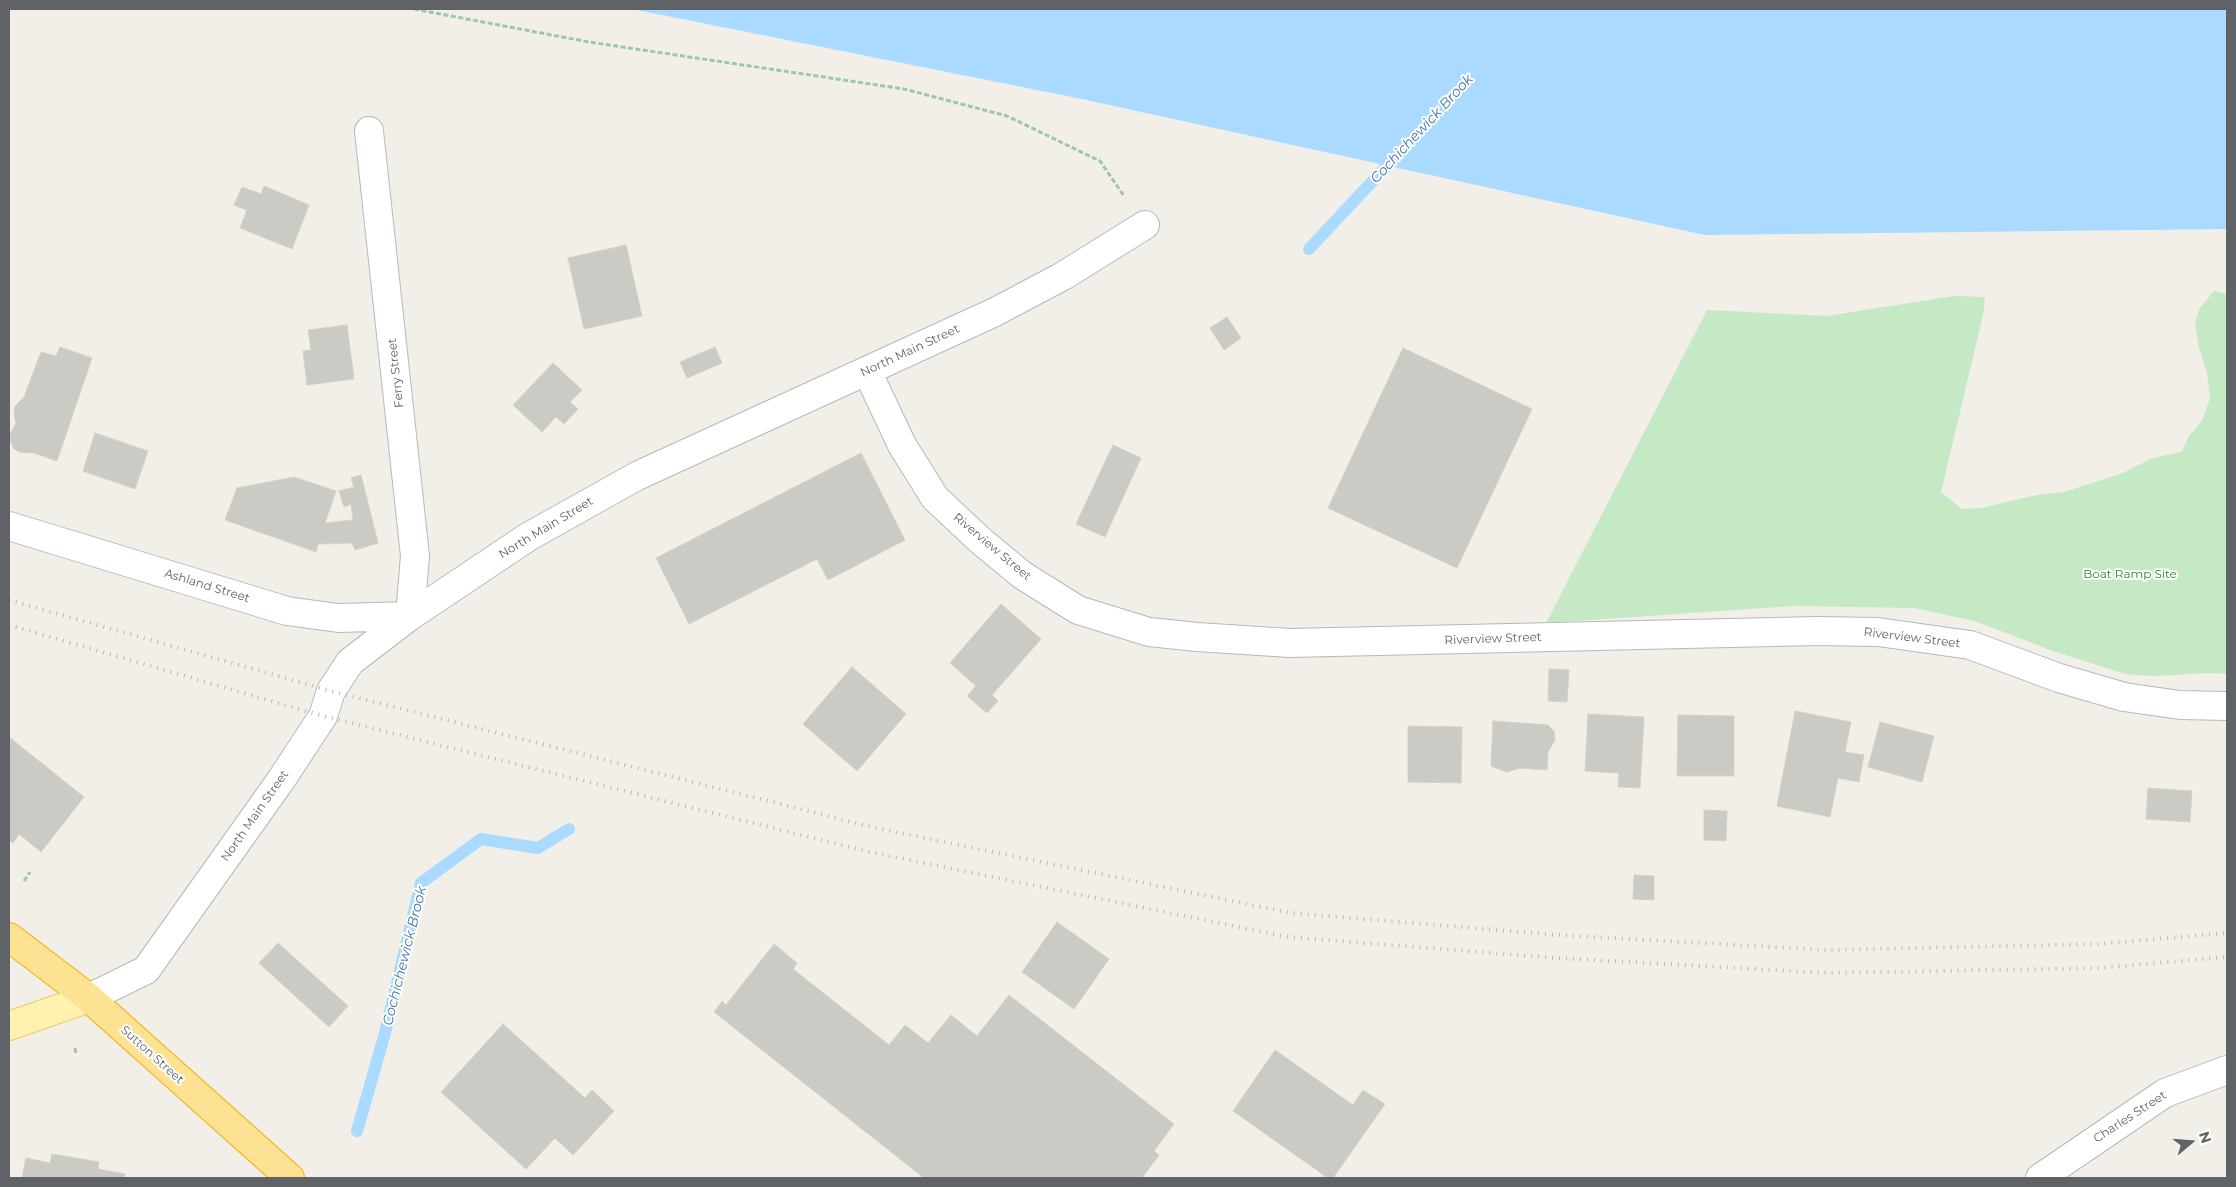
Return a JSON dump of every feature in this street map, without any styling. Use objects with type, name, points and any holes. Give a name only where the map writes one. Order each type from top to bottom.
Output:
[{"type":"highway","name":"Sutton Street","points":[[9,937],[89,998],[290,1178]]},
{"type":"main road","points":[[9,1026],[89,998]]},
{"type":"street","name":"Ferry Street","points":[[370,131],[415,556],[410,616]]},
{"type":"street","name":"North Main Street","points":[[89,998],[146,970],[324,716],[331,691],[350,662],[410,616],[528,537],[599,496],[637,476],[995,312],[1063,276],[1145,225]]},
{"type":"street","name":"Riverview Street","points":[[866,372],[902,445],[935,498],[981,541],[1022,575],[1078,610],[1149,632],[1290,643],[1810,631],[1878,632],[1970,646],[2059,678],[2124,696],[2180,705],[2227,706]]},
{"type":"street","name":"Ashland Street","points":[[9,526],[287,611],[338,618],[410,616]]},
{"type":"street","name":"Charles Street","points":[[2040,1178],[2165,1092],[2227,1070]]},
{"type":"path","points":[[414,9],[589,42],[904,89],[1007,116],[1100,162],[1145,225]]},
{"type":"path","points":[[24,881],[30,872]]},
{"type":"path","points":[[75,1048],[76,1054]]},
{"type":"green space","name":"Boat Ramp Site","points":[[2214,291],[2227,294],[2227,674],[2153,676],[2125,674],[2053,651],[1975,621],[1914,608],[1793,606],[1546,623],[1707,310],[1827,316],[1954,296],[1985,297],[1983,315],[1941,492],[1962,509],[1981,508],[2037,495],[2064,492],[2123,473],[2153,458],[2182,452],[2189,436],[2202,421],[2210,398],[2207,372],[2199,348],[2195,324],[2199,309]]},
{"type":"water","points":[[632,9],[2227,9],[2227,229],[1705,235],[1082,99]]},
{"type":"building","points":[[264,186],[309,205],[292,249],[240,228],[247,210],[234,205],[242,187],[261,194]]},
{"type":"building","points":[[626,245],[642,316],[584,329],[568,258]]},
{"type":"building","points":[[1227,317],[1241,338],[1224,350],[1210,328]]},
{"type":"building","points":[[347,325],[354,379],[307,385],[303,351],[311,350],[308,330]]},
{"type":"building","points":[[60,347],[92,358],[57,461],[34,453],[20,452],[14,449],[9,437],[16,423],[14,415],[15,406],[24,397],[41,352],[56,356]]},
{"type":"building","points":[[715,347],[722,363],[687,378],[680,362]]},
{"type":"building","points":[[1403,348],[1532,409],[1457,568],[1328,508]]},
{"type":"building","points":[[553,363],[582,390],[570,402],[578,409],[564,424],[556,417],[542,432],[513,405]]},
{"type":"building","points":[[95,433],[148,451],[135,489],[83,471]]},
{"type":"building","points":[[1113,445],[1141,458],[1105,537],[1076,524]]},
{"type":"building","points":[[861,453],[905,540],[828,580],[817,559],[689,624],[656,558]]},
{"type":"building","points":[[361,475],[378,543],[355,550],[352,543],[318,544],[316,552],[225,520],[237,488],[294,477],[336,491],[325,523],[353,520],[351,504],[344,507],[339,491],[354,487],[351,478]]},
{"type":"building","points":[[1001,604],[1041,639],[992,695],[998,701],[987,713],[967,696],[976,686],[950,663]]},
{"type":"building","points":[[852,667],[906,714],[857,771],[803,724]]},
{"type":"building","points":[[1549,669],[1569,670],[1567,702],[1548,701]]},
{"type":"building","points":[[1795,711],[1851,722],[1845,752],[1864,755],[1859,782],[1838,778],[1830,817],[1777,806]]},
{"type":"building","points":[[1588,714],[1644,717],[1640,788],[1618,787],[1619,773],[1585,771]]},
{"type":"building","points":[[1678,715],[1734,716],[1734,776],[1677,776]]},
{"type":"building","points":[[1493,721],[1548,725],[1554,731],[1555,740],[1548,752],[1547,770],[1520,768],[1507,772],[1491,766]]},
{"type":"building","points":[[1880,722],[1934,736],[1922,782],[1868,767]]},
{"type":"building","points":[[1408,726],[1462,727],[1461,783],[1408,782]]},
{"type":"building","points":[[9,737],[84,797],[41,852],[19,834],[13,843],[9,840]]},
{"type":"building","points":[[2148,788],[2192,791],[2190,822],[2146,819]]},
{"type":"building","points":[[1704,810],[1727,811],[1726,841],[1704,840]]},
{"type":"building","points":[[1634,875],[1654,876],[1654,900],[1633,899]]},
{"type":"building","points":[[1057,922],[1109,959],[1074,1009],[1022,972]]},
{"type":"building","points":[[278,943],[348,1006],[329,1027],[259,963]]},
{"type":"building","points":[[774,944],[797,963],[793,969],[889,1045],[905,1025],[928,1043],[951,1015],[977,1036],[1009,995],[1174,1124],[1154,1151],[1159,1155],[1142,1178],[924,1178],[714,1012],[722,1001],[726,1005]]},
{"type":"building","points":[[503,1024],[585,1098],[592,1090],[614,1111],[573,1155],[555,1138],[526,1169],[441,1092]]},
{"type":"building","points":[[1275,1050],[1353,1105],[1363,1090],[1385,1104],[1333,1178],[1328,1178],[1233,1111]]},
{"type":"building","points":[[52,1154],[99,1162],[98,1169],[125,1174],[124,1178],[22,1178],[26,1158],[50,1163]]},
{"type":"waterway","name":"Cochichewick Brook","points":[[1309,249],[1398,154]]},
{"type":"waterway","name":"Cochichewick Brook","points":[[357,1131],[385,1033],[421,883],[481,839],[538,848],[569,829]]},
{"type":"railway","points":[[9,600],[331,691],[876,828],[1291,913],[1559,935],[1828,950],[2098,944],[2227,933]]},
{"type":"railway","points":[[9,625],[323,716],[870,852],[1288,937],[1557,958],[1828,973],[2099,968],[2227,957]]}]
